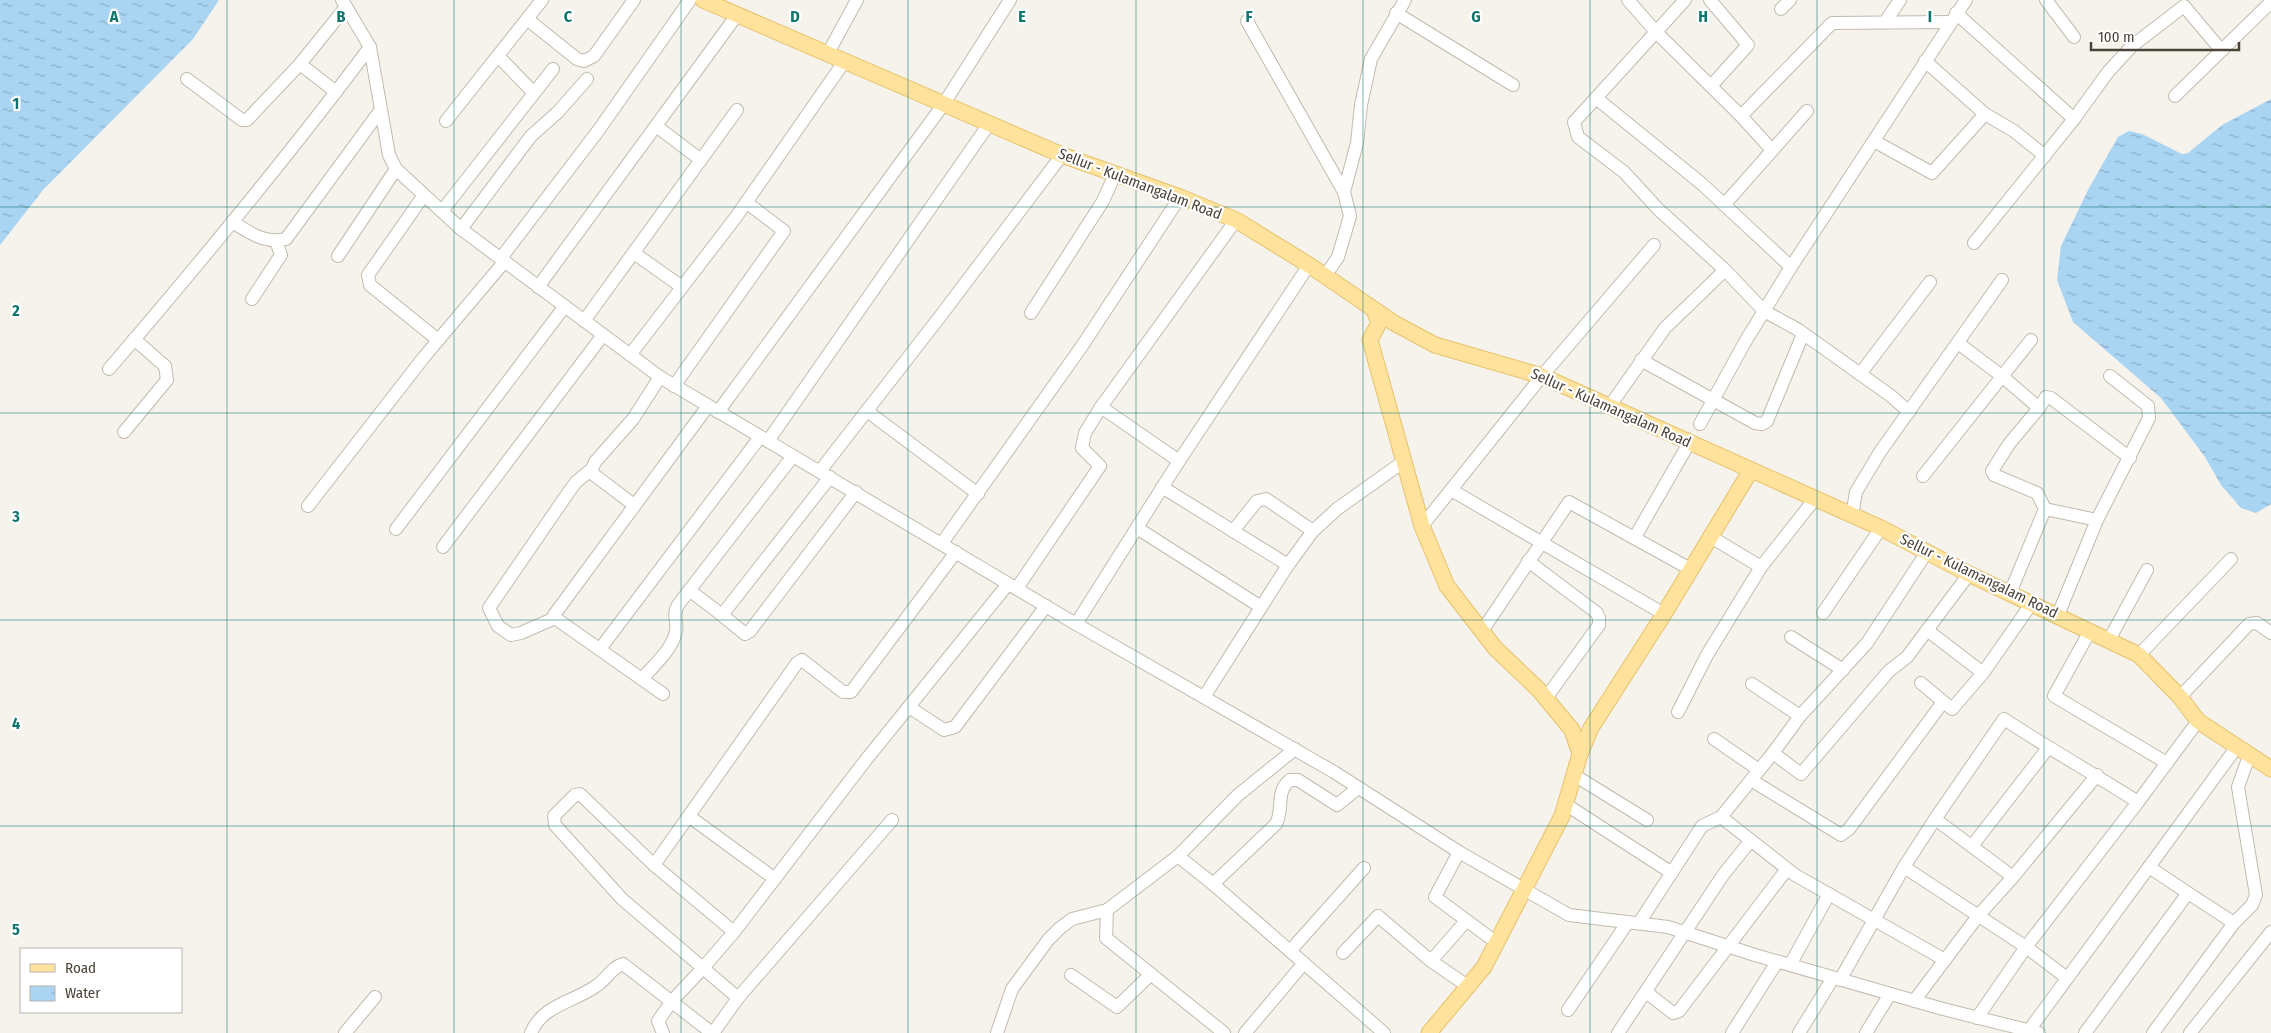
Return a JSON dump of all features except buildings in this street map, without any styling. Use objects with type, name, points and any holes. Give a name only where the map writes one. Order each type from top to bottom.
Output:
[{"type":"main road","name":"Sellur - Kulamangalam Road","points":[[702,0],[1062,156],[1180,196],[1236,220],[1309,265],[1374,310],[1435,344],[1542,376],[1612,403],[1689,443],[1814,500],[1882,528],[1969,574],[2139,655],[2180,697],[2198,721],[2236,748],[2271,769]]},
{"type":"main road","points":[[1374,310],[1379,323],[1370,340],[1422,526],[1447,586],[1495,648],[1546,698],[1572,730],[1580,754]]},
{"type":"main road","points":[[1429,1033],[1469,987],[1497,943],[1562,816],[1580,754],[1591,728],[1692,570],[1751,470]]},
{"type":"street","points":[[446,121],[542,0]]},
{"type":"street","points":[[527,19],[578,59],[584,61],[594,56],[634,0]]},
{"type":"street","points":[[308,506],[503,260],[598,132],[690,0]]},
{"type":"street","points":[[827,55],[857,0]]},
{"type":"street","points":[[555,618],[556,610],[634,506],[713,409],[943,105],[1010,0]]},
{"type":"street","points":[[1344,192],[1357,143],[1361,105],[1371,59],[1405,0]]},
{"type":"street","points":[[1628,0],[1656,32],[1741,116],[1772,150]]},
{"type":"street","points":[[1685,0],[1574,122],[1578,136],[1624,172],[1658,209],[1725,270],[1764,311],[1803,334],[1860,374],[1909,412]]},
{"type":"street","points":[[1710,0],[1748,45],[1711,86]]},
{"type":"street","points":[[1885,22],[1900,0]]},
{"type":"street","points":[[1700,424],[1791,267],[1966,0]]},
{"type":"street","points":[[2046,0],[2074,38]]},
{"type":"street","points":[[1974,242],[2045,156],[2108,72],[2132,46],[2184,2],[2221,50]]},
{"type":"street","points":[[2174,96],[2271,2]]},
{"type":"street","points":[[187,80],[242,120],[247,120],[300,64],[344,4],[370,47],[389,155],[396,169],[461,228],[584,321],[674,386],[856,492],[1076,624],[1295,750],[1459,852],[1526,888],[1569,915],[1668,927],[1777,962],[2032,1032],[2067,978],[2236,748]]},
{"type":"street","points":[[1396,13],[1513,85]]},
{"type":"street","points":[[538,286],[737,15]]},
{"type":"street","points":[[1741,116],[1832,24],[1953,18],[2074,119]]},
{"type":"street","points":[[1247,21],[1344,192],[1350,216],[1338,257],[1325,276]]},
{"type":"street","points":[[108,369],[232,222],[370,47]]},
{"type":"street","points":[[498,56],[534,92]]},
{"type":"street","points":[[1925,61],[1985,114],[2014,131],[2045,156]]},
{"type":"street","points":[[630,355],[746,202],[844,62]]},
{"type":"street","points":[[300,64],[336,92]]},
{"type":"street","points":[[442,211],[553,69]]},
{"type":"street","points":[[461,228],[531,136],[558,112],[587,79]]},
{"type":"street","points":[[1596,98],[1724,205],[1791,267]]},
{"type":"street","points":[[584,321],[737,110]]},
{"type":"street","points":[[232,222],[263,240],[276,241],[286,238],[380,111]]},
{"type":"street","points":[[1724,205],[1807,111]]},
{"type":"street","points":[[1874,141],[1932,173],[1985,114]]},
{"type":"street","points":[[600,650],[764,439],[989,124]]},
{"type":"street","points":[[656,126],[701,160]]},
{"type":"street","points":[[722,615],[825,474],[867,411],[1062,156]]},
{"type":"street","points":[[338,256],[396,169]]},
{"type":"street","points":[[1031,313],[1103,201],[1115,174]]},
{"type":"street","points":[[424,195],[368,275],[368,280],[370,285],[438,340]]},
{"type":"street","points":[[942,544],[1082,346],[1180,196]]},
{"type":"street","points":[[674,386],[784,231],[746,202]]},
{"type":"street","points":[[663,1033],[658,1026],[658,1021],[672,1001],[734,932],[909,707],[1013,586],[1100,466],[1082,448],[1085,433],[1101,407],[1236,220]]},
{"type":"street","points":[[252,299],[281,255],[276,241]]},
{"type":"street","points":[[1422,526],[1453,491],[1542,376],[1654,245]]},
{"type":"street","points":[[634,253],[682,287]]},
{"type":"street","points":[[1076,624],[1179,461],[1309,265]]},
{"type":"street","points":[[1612,403],[1665,328],[1725,270]]},
{"type":"street","points":[[1852,516],[1856,492],[1880,452],[2002,280]]},
{"type":"street","points":[[1860,374],[1930,282]]},
{"type":"street","points":[[396,529],[565,306]]},
{"type":"street","points":[[1641,360],[1714,401],[1756,423],[1762,424],[1767,421],[1803,334]]},
{"type":"street","points":[[443,547],[604,335]]},
{"type":"street","points":[[124,432],[167,380],[165,366],[134,339]]},
{"type":"street","points":[[1924,476],[2031,340]]},
{"type":"street","points":[[1958,344],[2003,377],[2039,408]]},
{"type":"street","points":[[2058,615],[2097,520],[2130,458],[2150,412],[2148,406],[2110,376]]},
{"type":"street","points":[[555,618],[521,633],[511,635],[498,626],[489,608],[568,493],[615,442],[633,419],[660,377]]},
{"type":"street","points":[[2097,520],[2044,504],[2037,493],[1994,475],[1992,472],[2009,444],[2046,397],[2051,398],[2130,458]]},
{"type":"street","points":[[1101,407],[1179,461]]},
{"type":"street","points":[[867,411],[978,494]]},
{"type":"street","points":[[1635,537],[1689,443]]},
{"type":"street","points":[[642,679],[673,639],[676,629],[674,612],[793,456]]},
{"type":"street","points":[[1204,697],[1288,565],[1313,531],[1338,509],[1403,462]]},
{"type":"street","points":[[592,469],[593,474],[634,506]]},
{"type":"street","points":[[1162,488],[1288,565]]},
{"type":"street","points":[[1453,491],[1664,614]]},
{"type":"street","points":[[689,590],[722,615],[740,632],[745,634],[750,631],[856,492]]},
{"type":"street","points":[[1233,531],[1256,501],[1266,499],[1313,531]]},
{"type":"street","points":[[1678,712],[1707,655],[1761,567],[1814,500]]},
{"type":"street","points":[[1482,631],[1540,542],[1569,502],[1692,570]]},
{"type":"street","points":[[2010,593],[2044,504]]},
{"type":"street","points":[[1136,528],[1261,607]]},
{"type":"street","points":[[1823,613],[1882,528]]},
{"type":"street","points":[[1711,537],[1761,567]]},
{"type":"street","points":[[654,864],[690,817],[796,663],[802,660],[843,692],[851,692],[956,552]]},
{"type":"street","points":[[1568,1010],[1672,873],[1702,826],[1721,817],[1773,753],[1800,716],[1867,643],[1927,552]]},
{"type":"street","points":[[2139,655],[2231,560]]},
{"type":"street","points":[[1528,562],[1597,613],[1599,618],[1599,625],[1546,698]]},
{"type":"street","points":[[2109,640],[2147,570]]},
{"type":"street","points":[[1773,753],[1801,774],[1889,671],[1907,657],[1969,574]]},
{"type":"street","points":[[1921,683],[1952,710],[1983,673],[2032,603]]},
{"type":"street","points":[[909,707],[944,730],[955,727],[1046,606]]},
{"type":"street","points":[[555,618],[663,694]]},
{"type":"street","points":[[2180,697],[2249,624],[2257,623],[2271,633]]},
{"type":"street","points":[[1927,630],[1983,673]]},
{"type":"street","points":[[2090,631],[2054,696],[2167,762]]},
{"type":"street","points":[[1791,637],[1843,670]]},
{"type":"street","points":[[1752,684],[1800,716]]},
{"type":"street","points":[[1714,739],[1755,775],[1836,834],[1842,835],[1849,830],[1943,702]]},
{"type":"street","points":[[1799,1033],[1836,979],[1935,819],[2004,719],[2138,802]]},
{"type":"street","points":[[1977,1018],[2026,948],[2198,721]]},
{"type":"street","points":[[1972,846],[2048,748]]},
{"type":"street","points":[[996,1033],[1012,989],[1048,940],[1072,919],[1107,910],[1178,856],[1238,796],[1295,750]]},
{"type":"street","points":[[2153,1033],[2234,923],[2252,905],[2256,896],[2238,788],[2249,756]]},
{"type":"street","points":[[1574,774],[1647,820]]},
{"type":"street","points":[[1914,1001],[1978,916],[2014,877],[2097,776]]},
{"type":"street","points":[[1213,884],[1276,824],[1280,817],[1281,790],[1290,780],[1298,780],[1337,805],[1358,788]]},
{"type":"street","points":[[734,932],[654,864],[580,794],[575,795],[554,816],[555,825],[622,899],[738,998]]},
{"type":"street","points":[[1565,804],[1672,873]]},
{"type":"street","points":[[690,817],[774,879]]},
{"type":"street","points":[[1721,817],[1787,869],[1945,960]]},
{"type":"street","points":[[1935,819],[2014,877]]},
{"type":"street","points":[[531,1033],[542,1016],[550,1009],[596,986],[617,966],[623,964],[713,1033],[738,998],[892,820]]},
{"type":"street","points":[[1618,1033],[1723,875],[1751,840]]},
{"type":"street","points":[[1459,852],[1435,896],[1497,943]]},
{"type":"street","points":[[1178,856],[1213,884],[1384,1033]]},
{"type":"street","points":[[1904,867],[2026,948],[2067,978]]},
{"type":"street","points":[[2149,867],[2234,923]]},
{"type":"street","points":[[1290,952],[1364,868]]},
{"type":"street","points":[[1646,992],[1676,1013],[1787,869]]},
{"type":"street","points":[[2085,1033],[2188,893]]},
{"type":"street","points":[[1790,965],[1829,894]]},
{"type":"street","points":[[1107,910],[1106,938],[1224,1033]]},
{"type":"street","points":[[1343,953],[1378,916],[1431,961],[1469,987]]},
{"type":"street","points":[[1431,961],[1466,921]]},
{"type":"street","points":[[2190,1033],[2271,932]]},
{"type":"street","points":[[1732,1033],[1777,962]]},
{"type":"street","points":[[1245,1033],[1304,963]]},
{"type":"street","points":[[1072,975],[1117,1007],[1151,974]]},
{"type":"street","points":[[1866,1033],[1890,994]]},
{"type":"street","points":[[345,1033],[375,997]]},
{"type":"water","points":[[0,0],[219,0],[193,39],[43,190],[0,245]]},
{"type":"water","points":[[2271,99],[2271,504],[2256,513],[2241,508],[2221,485],[2205,457],[2161,398],[2073,322],[2057,280],[2061,246],[2089,188],[2118,137],[2129,131],[2142,134],[2182,154],[2188,153],[2222,125]]}]
